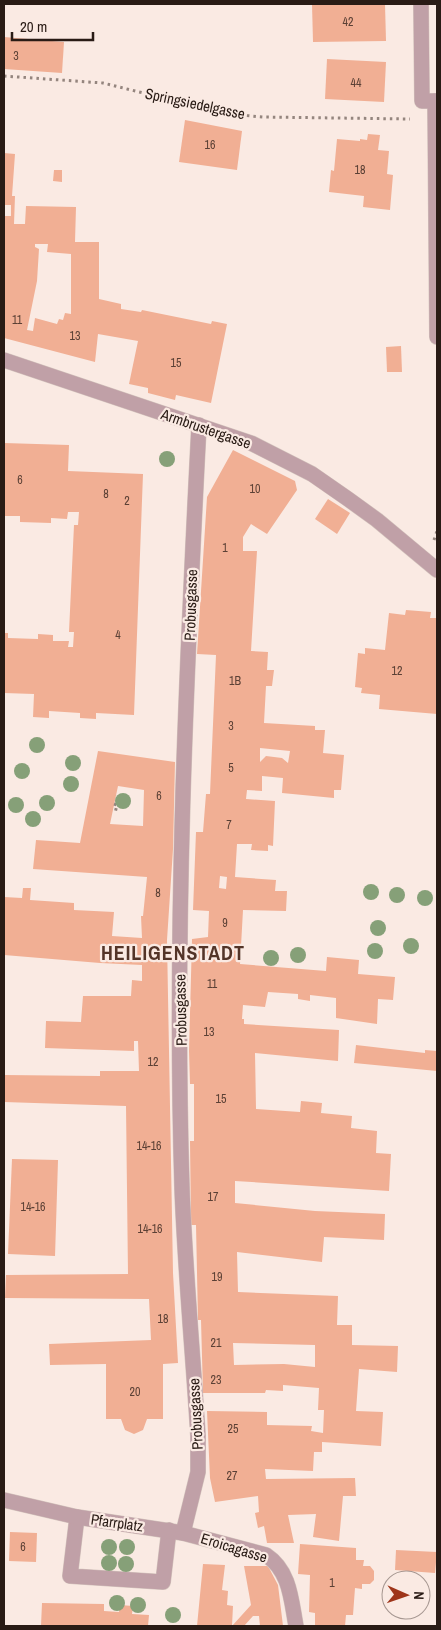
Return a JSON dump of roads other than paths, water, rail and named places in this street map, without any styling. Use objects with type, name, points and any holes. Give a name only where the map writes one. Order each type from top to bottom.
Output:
[{"type":"street","points":[[421,4],[432,101],[437,337]]},
{"type":"street","name":"Armbrustergasse","points":[[4,360],[251,442],[312,474],[378,520],[437,570]]},
{"type":"street","name":"Probusgasse","points":[[77,1517],[70,1576],[163,1582],[176,1532],[198,1463],[198,1436],[182,1188],[180,941],[186,721],[199,425]]},
{"type":"street","name":"Pfarrplatz","points":[[4,1500],[77,1517],[176,1532]]},
{"type":"street","name":"Eroicagasse","points":[[176,1532],[257,1552],[277,1562],[284,1573],[296,1626]]},
{"type":"district","name":"HEILIGENSTADT","points":[[173,953]]}]
